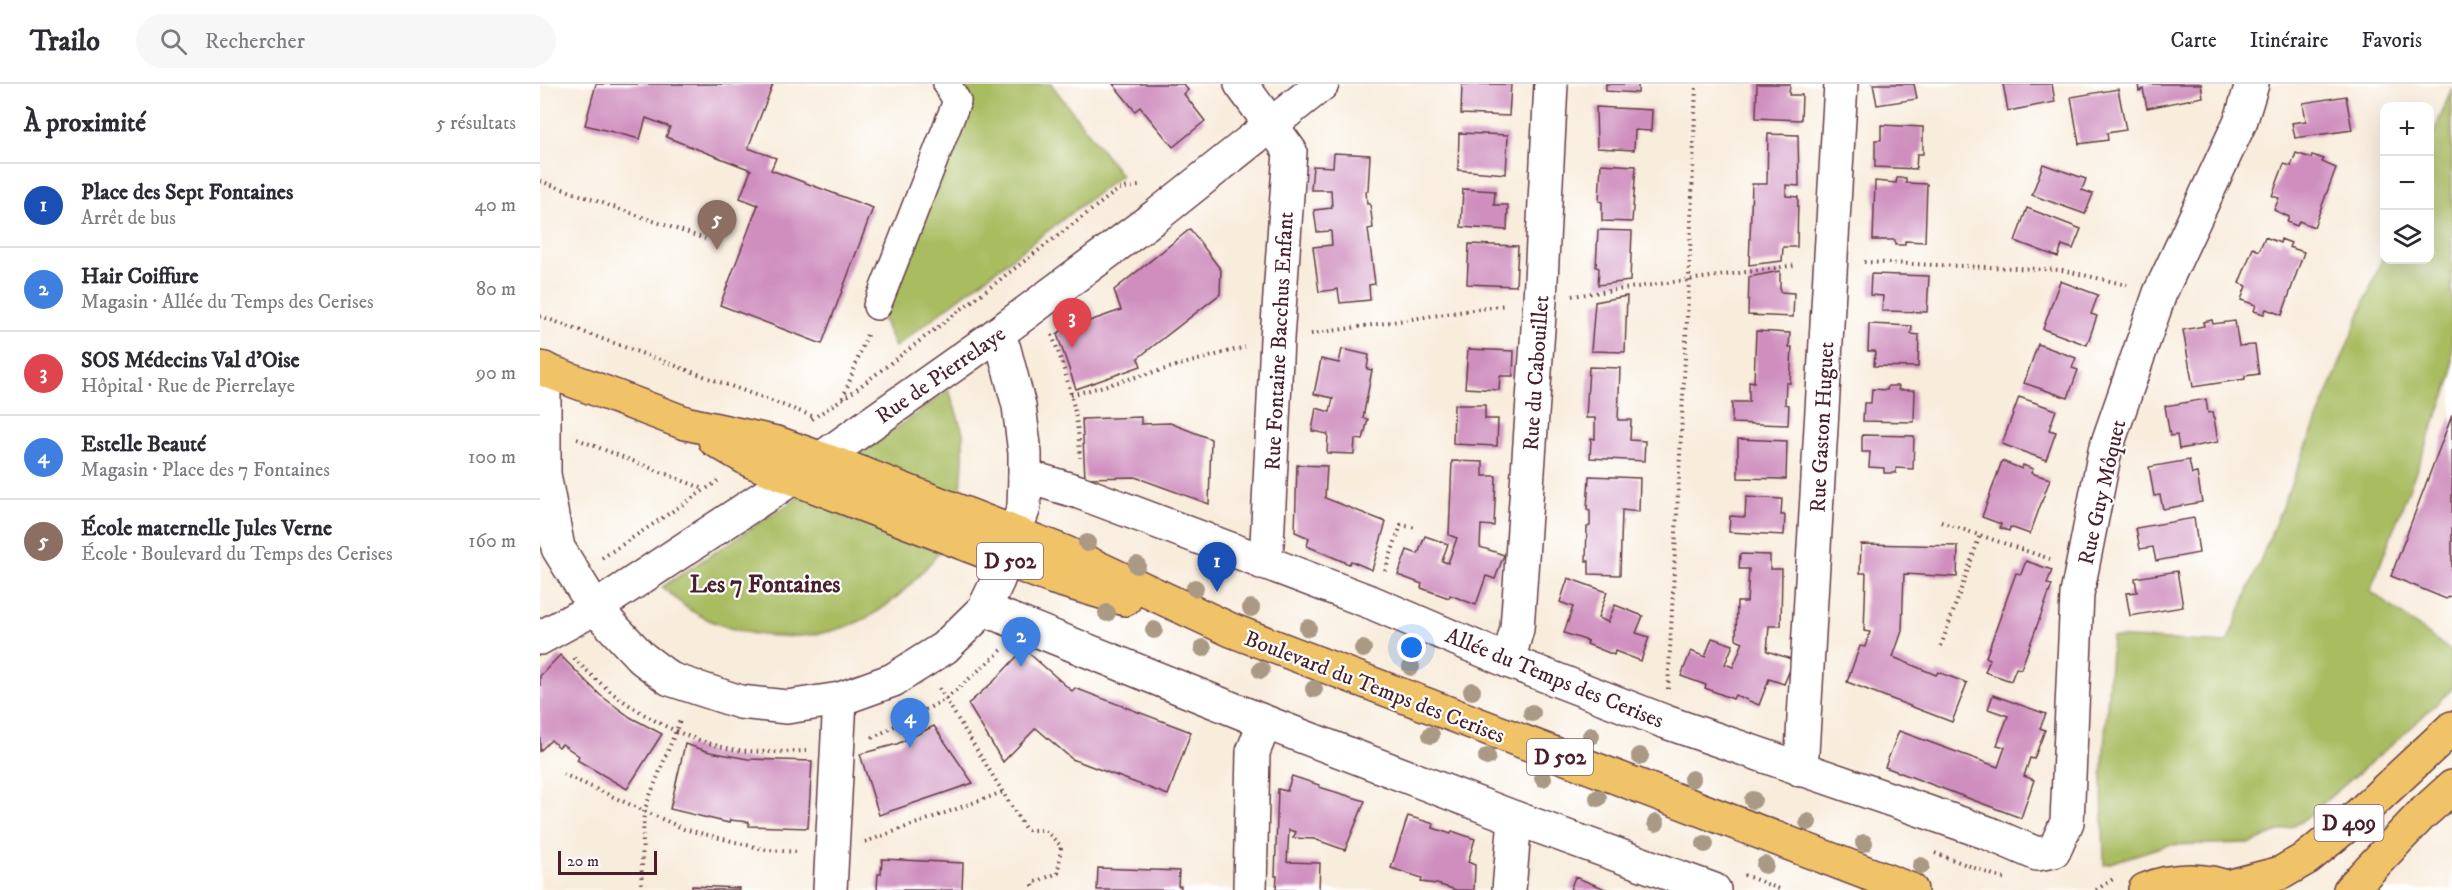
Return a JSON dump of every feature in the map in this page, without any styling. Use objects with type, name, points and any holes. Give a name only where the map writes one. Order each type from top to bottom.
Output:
[{"type":"main road","name":"Boulevard du Temps des Cerises","points":[[542,369],[685,423],[777,443],[822,458],[1010,546]]},
{"type":"main road","name":"Boulevard du Temps des Cerises","points":[[685,423],[751,461],[794,478],[1010,546],[1066,553],[1231,630],[1901,888]]},
{"type":"main road","name":"D 409","points":[[2231,888],[2265,879],[2294,867],[2351,822],[2452,728]]},
{"type":"main road","name":"D 409","points":[[2350,890],[2421,815],[2452,787]]},
{"type":"main road","points":[[2145,890],[2180,881],[2204,882],[2231,888]]},
{"type":"street","points":[[878,306],[957,100],[947,84]]},
{"type":"street","name":"Rue Fontaine Bacchus Enfant","points":[[1241,84],[1290,151],[1277,339],[1267,544],[1261,562]]},
{"type":"street","name":"Rue de Pierrelaye","points":[[540,638],[595,608],[794,478],[1038,304],[1156,216],[1323,84]]},
{"type":"street","name":"Rue du Cabouillet","points":[[1508,661],[1517,629],[1540,300],[1551,84]]},
{"type":"street","name":"Rue Gaston Huguet","points":[[1801,770],[1841,84]]},
{"type":"street","name":"Rue Guy Môquet","points":[[2054,851],[2067,822],[2077,594],[2105,451],[2160,293],[2241,120],[2252,84]]},
{"type":"street","points":[[542,369],[544,426],[542,474],[558,548],[595,608],[642,658],[670,679],[740,702],[787,707],[840,699],[893,680],[944,648],[984,609],[1024,507],[1025,453],[1019,406],[1004,349],[996,335]]},
{"type":"street","name":"Allée du Temps des Cerises","points":[[1025,476],[1079,492],[1373,603],[1508,661],[1666,722],[1988,833],[2037,854],[2054,851]]},
{"type":"street","points":[[984,609],[1265,722],[1515,818],[1714,890]]},
{"type":"street","points":[[830,890],[840,699]]},
{"type":"street","points":[[1250,890],[1254,752],[1265,722]]},
{"type":"street","points":[[1509,890],[1515,818]]},
{"type":"path","points":[[1666,722],[1689,279],[1696,84]]},
{"type":"path","points":[[540,181],[705,239]]},
{"type":"path","points":[[808,422],[1119,189],[1140,186]]},
{"type":"path","points":[[1071,395],[1277,339],[1831,260],[2062,270],[2160,293]]},
{"type":"path","points":[[1038,304],[1053,336],[1071,395],[1079,435],[1079,492]]},
{"type":"path","points":[[843,398],[878,306]]},
{"type":"path","points":[[540,316],[816,417]]},
{"type":"path","points":[[544,426],[704,490]]},
{"type":"path","points":[[574,576],[724,477]]},
{"type":"path","points":[[1941,522],[2082,570]]},
{"type":"path","points":[[1373,603],[1401,525],[1417,528]]},
{"type":"path","points":[[1941,646],[1980,535]]},
{"type":"path","points":[[923,662],[1026,830],[1045,830],[1061,846],[1058,873],[1033,883],[1033,890]]},
{"type":"path","points":[[640,890],[644,811],[693,686]]},
{"type":"path","points":[[562,774],[684,829],[767,850],[832,854],[1003,792]]},
{"type":"green space","points":[[947,84],[1051,84],[1121,175],[895,347],[877,306],[957,101]]},
{"type":"green space","points":[[2452,88],[2452,377],[2370,591],[2452,652],[2452,689],[2404,734],[2301,822],[2252,843],[2167,845],[2104,865],[2102,777],[2112,637],[2227,643],[2380,264],[2434,264],[2434,133]]},
{"type":"green space","points":[[949,390],[963,433],[960,503],[849,462]]},
{"type":"green space","points":[[802,495],[940,551],[913,582],[882,609],[858,622],[816,634],[772,636],[730,628],[690,610],[662,587]]},
{"type":"building","points":[[596,84],[773,84],[748,148],[776,158],[771,170],[873,208],[822,344],[720,305],[758,205],[740,198],[751,170],[666,137],[670,127],[646,118],[640,139],[585,125]]},
{"type":"building","points":[[1113,84],[1183,84],[1188,90],[1184,94],[1205,121],[1173,147],[1140,107],[1135,111]]},
{"type":"building","points":[[1462,84],[1511,84],[1509,116],[1461,114]]},
{"type":"building","points":[[1606,84],[1638,84],[1638,93],[1606,91]]},
{"type":"building","points":[[1757,84],[1790,84],[1789,95],[1802,95],[1801,120],[1756,118]]},
{"type":"building","points":[[1873,84],[1914,84],[1917,99],[1877,105]]},
{"type":"building","points":[[2003,84],[2052,84],[2055,102],[2008,111]]},
{"type":"building","points":[[2138,84],[2201,84],[2203,97],[2147,108],[2143,89],[2139,91]]},
{"type":"building","points":[[2118,89],[2126,130],[2107,133],[2108,140],[2079,144],[2071,97]]},
{"type":"building","points":[[2346,96],[2352,130],[2295,138],[2292,123],[2306,121],[2303,103]]},
{"type":"building","points":[[1596,107],[1652,110],[1651,131],[1635,130],[1634,150],[1597,148]]},
{"type":"building","points":[[1881,125],[1923,127],[1923,154],[1917,154],[1916,169],[1875,167],[1875,140],[1881,140]]},
{"type":"building","points":[[1459,133],[1508,135],[1506,174],[1458,170]]},
{"type":"building","points":[[1768,134],[1798,135],[1799,186],[1786,185],[1786,196],[1798,197],[1797,247],[1783,247],[1782,261],[1749,265],[1752,184],[1767,184]]},
{"type":"building","points":[[1334,153],[1370,155],[1368,191],[1366,191],[1373,228],[1368,229],[1375,284],[1369,285],[1370,300],[1340,303],[1338,289],[1319,292],[1313,247],[1332,245],[1331,231],[1317,232],[1314,210],[1332,208],[1331,190],[1311,190],[1313,166],[1333,167]]},
{"type":"building","points":[[2296,153],[2324,159],[2322,162],[2336,168],[2314,227],[2299,221],[2297,226],[2287,222],[2289,217],[2274,210],[2279,198],[2272,196],[2284,164],[2291,166]]},
{"type":"building","points":[[1601,164],[1636,166],[1632,222],[1602,221],[1602,202],[1599,201]]},
{"type":"building","points":[[2043,164],[2086,179],[2082,190],[2093,194],[2085,214],[2032,195]]},
{"type":"building","points":[[1897,178],[1906,178],[1906,183],[1927,184],[1925,242],[1905,241],[1905,245],[1895,245],[1895,240],[1873,240],[1875,181],[1896,183]]},
{"type":"building","points":[[1463,189],[1495,191],[1494,205],[1508,205],[1507,230],[1461,227]]},
{"type":"building","points":[[2027,208],[2081,229],[2073,249],[2062,245],[2058,257],[2015,241]]},
{"type":"building","points":[[1190,229],[1221,270],[1220,294],[1138,358],[1141,366],[1076,389],[1057,334],[1121,310],[1114,290]]},
{"type":"building","points":[[1598,230],[1632,231],[1630,281],[1598,285],[1599,268],[1596,267]]},
{"type":"building","points":[[2265,237],[2280,243],[2281,239],[2291,243],[2289,247],[2304,252],[2282,315],[2266,309],[2264,314],[2254,311],[2256,305],[2241,300],[2246,286],[2239,283],[2253,248],[2259,251]]},
{"type":"building","points":[[1469,244],[1518,246],[1516,286],[1467,284]]},
{"type":"building","points":[[1780,271],[1780,292],[1794,293],[1793,317],[1748,315],[1749,277]]},
{"type":"building","points":[[1871,274],[1929,276],[1927,312],[1882,311],[1883,296],[1870,295]]},
{"type":"building","points":[[2060,281],[2098,295],[2091,314],[2097,316],[2087,345],[2043,329]]},
{"type":"building","points":[[1627,296],[1625,352],[1591,351],[1595,302]]},
{"type":"building","points":[[2212,320],[2213,324],[2235,321],[2239,346],[2255,345],[2259,374],[2245,376],[2245,379],[2193,387],[2183,330],[2204,326],[2203,322]]},
{"type":"building","points":[[1869,324],[1912,326],[1911,334],[1919,335],[1918,367],[1874,366],[1875,351],[1868,351]]},
{"type":"building","points":[[1756,331],[1790,333],[1789,347],[1792,347],[1790,383],[1786,383],[1785,404],[1789,405],[1788,425],[1732,423],[1732,402],[1749,402],[1749,381],[1754,382]]},
{"type":"building","points":[[2038,344],[2076,358],[2072,368],[2078,370],[2068,398],[2024,383]]},
{"type":"building","points":[[1342,349],[1369,355],[1367,369],[1372,370],[1363,418],[1368,419],[1363,440],[1355,439],[1354,454],[1327,453],[1328,434],[1312,431],[1316,408],[1330,412],[1333,398],[1314,394],[1321,359],[1339,363]]},
{"type":"building","points":[[1468,349],[1514,351],[1513,376],[1500,376],[1499,390],[1465,388]]},
{"type":"building","points":[[1589,367],[1620,368],[1618,420],[1631,420],[1630,440],[1645,441],[1644,461],[1590,458],[1591,438],[1595,439],[1595,418],[1586,418]]},
{"type":"building","points":[[1888,386],[1899,386],[1898,390],[1915,390],[1914,422],[1863,421],[1864,403],[1871,403],[1872,389],[1887,390]]},
{"type":"building","points":[[2019,397],[2056,410],[2049,430],[2056,432],[2046,460],[2002,444]]},
{"type":"building","points":[[2206,399],[2208,413],[2213,412],[2218,442],[2179,449],[2177,435],[2170,436],[2165,406]]},
{"type":"building","points":[[1454,405],[1485,405],[1485,419],[1498,419],[1497,446],[1453,444]]},
{"type":"building","points":[[2452,415],[2452,595],[2446,599],[2391,576]]},
{"type":"building","points":[[1141,417],[1141,424],[1170,423],[1211,439],[1209,504],[1135,477],[1085,478],[1082,419]]},
{"type":"building","points":[[1862,435],[1914,436],[1913,469],[1896,468],[1896,473],[1884,473],[1884,468],[1869,467],[1870,452],[1862,452]]},
{"type":"building","points":[[1738,439],[1787,441],[1786,479],[1738,478]]},
{"type":"building","points":[[2189,460],[2192,474],[2197,473],[2202,502],[2163,509],[2160,495],[2154,496],[2149,467]]},
{"type":"building","points":[[1452,461],[1483,462],[1483,476],[1496,476],[1494,526],[1481,525],[1480,547],[1504,555],[1495,579],[1486,576],[1476,605],[1450,595],[1449,598],[1421,588],[1422,584],[1398,575],[1407,550],[1418,554],[1425,536],[1448,544],[1442,561],[1448,563],[1457,538],[1449,535]]},
{"type":"building","points":[[2002,461],[2022,469],[2023,465],[2033,469],[2031,473],[2050,479],[2030,534],[2010,527],[2009,531],[2000,528],[2001,524],[1982,517]]},
{"type":"building","points":[[1297,465],[1327,466],[1325,498],[1386,522],[1372,570],[1351,561],[1349,564],[1307,546],[1309,538],[1295,532]]},
{"type":"building","points":[[1589,476],[1640,478],[1639,512],[1622,510],[1620,575],[1589,574],[1589,561],[1586,561],[1587,527],[1590,526],[1590,511],[1587,510]]},
{"type":"building","points":[[1746,497],[1782,499],[1781,515],[1785,515],[1784,535],[1729,532],[1730,516],[1745,517]]},
{"type":"building","points":[[2194,518],[2199,553],[2156,561],[2153,547],[2140,549],[2136,528]]},
{"type":"building","points":[[1861,544],[1958,546],[1957,577],[1904,574],[1902,631],[1893,657],[1936,675],[1938,672],[1967,683],[1952,722],[1847,682],[1860,646],[1865,647],[1870,632],[1864,631],[1866,573],[1860,573]]},
{"type":"building","points":[[1740,554],[1770,555],[1770,569],[1782,569],[1781,626],[1769,626],[1767,651],[1794,660],[1784,684],[1769,679],[1759,705],[1735,695],[1733,699],[1705,688],[1706,685],[1681,676],[1691,651],[1705,657],[1712,638],[1733,645],[1725,664],[1733,667],[1743,642],[1736,639],[1737,602],[1747,602],[1749,569],[1739,569]]},
{"type":"building","points":[[2026,561],[2052,570],[2047,584],[2052,585],[2021,669],[2016,668],[2011,681],[1985,672],[1990,659],[1986,657],[2016,573],[2021,574]]},
{"type":"building","points":[[2177,571],[2183,607],[2130,616],[2126,593],[2137,592],[2135,578]]},
{"type":"building","points":[[1568,578],[1607,592],[1598,618],[1608,622],[1615,605],[1643,616],[1636,633],[1649,637],[1641,661],[1615,651],[1614,655],[1587,644],[1588,641],[1564,633],[1573,607],[1560,602]]},
{"type":"building","points":[[1024,649],[1072,691],[1075,688],[1191,732],[1168,795],[1072,759],[1036,728],[1003,762],[968,704],[994,681]]},
{"type":"building","points":[[560,655],[600,695],[630,717],[662,734],[627,789],[577,760],[579,756],[562,744],[559,747],[551,740],[540,751],[540,676]]},
{"type":"building","points":[[1993,695],[2046,714],[2040,728],[2045,730],[2034,759],[2030,758],[2024,776],[2034,780],[2021,818],[1885,767],[1899,731],[1998,767],[2005,747],[1997,745],[2008,716],[1988,709]]},
{"type":"building","points":[[934,726],[973,783],[879,815],[860,754],[897,744]]},
{"type":"building","points":[[685,744],[710,752],[748,759],[812,761],[808,828],[749,826],[749,822],[730,820],[729,823],[670,809]]},
{"type":"building","points":[[1292,776],[1365,801],[1345,850],[1314,839],[1293,838],[1296,832],[1289,830],[1287,862],[1320,863],[1319,890],[1276,890],[1278,789],[1287,791]]},
{"type":"building","points":[[1408,816],[1434,824],[1433,828],[1451,834],[1452,831],[1475,839],[1468,862],[1475,865],[1474,890],[1456,890],[1421,882],[1422,878],[1391,868]]},
{"type":"building","points":[[882,859],[963,863],[962,890],[880,890],[877,888]]},
{"type":"building","points":[[1098,868],[1179,871],[1178,886],[1181,886],[1181,890],[1097,890]]},
{"type":"building","points":[[1575,877],[1608,890],[1570,890]]},
{"type":"building","points":[[692,886],[739,888],[739,890],[692,890]]},
{"type":"place","name":"École maternelle Jules Verne","points":[[717,250]]},
{"type":"place","name":"SOS Médecins Val d'Oise","points":[[1072,348]]},
{"type":"place","name":"Place des Sept Fontaines","points":[[1217,592]]},
{"type":"place","name":"Hair Coiffure","points":[[1021,667]]},
{"type":"place","name":"Estelle Beauté","points":[[910,748]]},
{"type":"district","name":"Les 7 Fontaines","points":[[765,584]]}]
